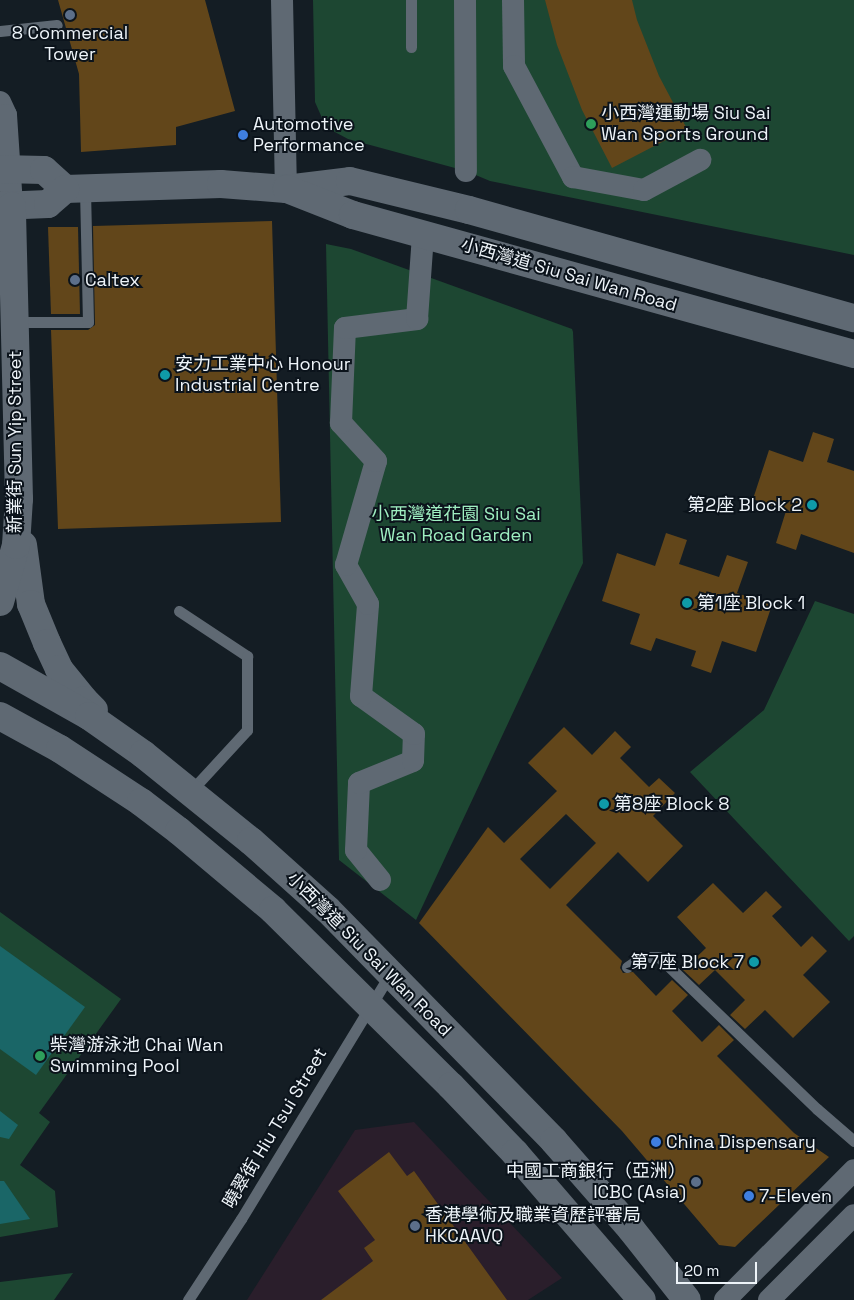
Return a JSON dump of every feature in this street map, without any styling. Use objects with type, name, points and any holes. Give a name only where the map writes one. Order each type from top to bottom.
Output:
[{"type":"main road","points":[[6,169],[44,170],[75,189],[48,204],[6,206]]},
{"type":"main road","name":"小西灣道 Siu Sai Wan Road","points":[[75,189],[221,184],[286,189],[350,180],[469,210],[854,318]]},
{"type":"main road","name":"小西灣道 Siu Sai Wan Road","points":[[286,189],[353,215],[854,354]]},
{"type":"main road","name":"新業街 Sun Yip Street","points":[[0,602],[16,545],[19,499],[15,322],[6,206]]},
{"type":"main road","points":[[19,499],[25,565],[31,604],[55,660],[84,700],[143,754]]},
{"type":"main road","name":"小西灣道 Siu Sai Wan Road","points":[[0,666],[89,716],[143,754],[191,791],[306,890],[554,1141],[632,1229],[687,1300]]},
{"type":"main road","name":"小西灣道 Siu Sai Wan Road","points":[[0,716],[100,774],[179,831],[272,910],[370,1005],[515,1153],[642,1300]]},
{"type":"street","points":[[282,0],[286,189]]},
{"type":"street","points":[[465,0],[466,171]]},
{"type":"street","points":[[513,0],[514,66],[573,177],[644,190],[700,160]]},
{"type":"street","name":"新業街 Sun Yip Street","points":[[0,102],[6,115],[6,206]]},
{"type":"street","points":[[380,880],[356,850],[359,783],[413,760],[414,734],[361,696],[368,604],[346,565],[376,461],[341,423],[344,328],[417,319],[423,235]]},
{"type":"street","points":[[726,1300],[854,1170]]},
{"type":"street","points":[[769,1300],[854,1215]]},
{"type":"lane","points":[[411,0],[412,46]]},
{"type":"lane","points":[[0,31],[57,25]]},
{"type":"lane","points":[[15,322],[88,322],[75,189]]},
{"type":"lane","points":[[179,611],[247,656],[247,730],[191,791]]},
{"type":"lane","points":[[627,966],[642,957],[658,957],[816,1109],[854,1141]]},
{"type":"lane","name":"曉翠街 Hiu Tsui Street","points":[[188,1300],[241,1219],[390,974]]},
{"type":"shaded area","points":[[0,946],[85,1007],[36,1075],[0,1049]]},
{"type":"shaded area","points":[[0,1111],[18,1125],[9,1139],[0,1137]]},
{"type":"shaded area","points":[[414,1122],[562,1278],[528,1300],[247,1300],[355,1130]]},
{"type":"shaded area","points":[[0,1181],[4,1181],[30,1219],[0,1224]]},
{"type":"green space","name":"小西灣運動場 Siu Sai Wan Sports Ground","points":[[313,0],[854,0],[854,255],[490,181],[466,171],[348,139],[333,131],[322,118],[315,102]]},
{"type":"green space","name":"小西灣道花園 Siu Sai Wan Road Garden","points":[[326,244],[351,249],[572,329],[573,332],[583,563],[416,920],[339,860]]},
{"type":"green space","points":[[815,601],[854,614],[854,936],[849,941],[690,772],[764,710]]},
{"type":"green space","name":"柴灣游泳池 Chai Wan Swimming Pool","points":[[0,912],[121,999],[39,1113],[50,1122],[20,1165],[55,1191],[58,1227],[0,1237]]},
{"type":"green space","points":[[73,1273],[54,1300],[0,1300],[0,1282]]},
{"type":"building","points":[[58,0],[205,0],[235,111],[176,127],[176,145],[81,152],[79,74]]},
{"type":"building","points":[[545,0],[632,0],[637,20],[659,76],[687,129],[612,168],[582,110],[557,45]]},
{"type":"building","name":"安力工業中心 Honour Industrial Centre","points":[[272,221],[281,522],[58,529],[51,330],[88,330],[95,325],[93,226]]},
{"type":"building","points":[[48,227],[78,227],[80,314],[51,314]]},
{"type":"building","name":"第2座 Block 2","points":[[813,432],[834,439],[827,462],[854,471],[854,553],[801,534],[796,550],[776,543],[786,511],[753,499],[769,450],[803,462]]},
{"type":"building","name":"第1座 Block 1","points":[[666,533],[687,540],[679,564],[719,577],[727,555],[748,562],[737,593],[772,605],[756,652],[722,641],[711,673],[691,666],[696,651],[656,638],[651,651],[630,644],[640,614],[602,601],[617,553],[655,566]]},
{"type":"building","points":[[564,727],[592,755],[615,731],[631,747],[620,758],[649,787],[659,778],[675,793],[653,816],[683,846],[648,882],[618,852],[566,905],[622,961],[620,968],[623,973],[633,972],[656,996],[672,980],[688,995],[672,1011],[702,1042],[719,1025],[734,1040],[717,1056],[794,1133],[829,1157],[735,1247],[719,1245],[622,1131],[419,923],[488,827],[504,843],[557,791],[528,763]],"holes":[[[566,814],[596,843],[550,889],[520,859]]]},
{"type":"building","name":"第7座 Block 7","points":[[713,883],[743,913],[766,891],[782,907],[772,916],[801,947],[812,936],[827,951],[803,975],[830,1002],[793,1038],[765,1010],[745,1029],[730,1015],[745,1000],[715,970],[699,985],[683,970],[706,948],[677,917]]},
{"type":"building","name":"香港學術及職業資歷評審局 HKCAAVQ","points":[[389,1152],[407,1176],[414,1171],[507,1300],[321,1300],[373,1261],[364,1248],[375,1240],[338,1191]]},
{"type":"place","name":"8 Commercial Tower","points":[[70,15]]},
{"type":"place","name":"小西灣運動場 Siu Sai Wan Sports Ground","points":[[591,124]]},
{"type":"place","name":"Automotive Performance","points":[[243,135]]},
{"type":"place","name":"Caltex","points":[[75,280]]},
{"type":"place","name":"安力工業中心 Honour Industrial Centre","points":[[165,375]]},
{"type":"place","name":"第2座 Block 2","points":[[812,505]]},
{"type":"place","name":"第1座 Block 1","points":[[687,603]]},
{"type":"place","name":"第8座 Block 8","points":[[604,804]]},
{"type":"place","name":"第7座 Block 7","points":[[754,962]]},
{"type":"place","name":"柴灣游泳池 Chai Wan Swimming Pool","points":[[40,1056]]},
{"type":"place","name":"China Dispensary","points":[[656,1142]]},
{"type":"place","name":"中國工商銀行（亞洲） ICBC (Asia)","points":[[696,1182]]},
{"type":"place","name":"7-Eleven","points":[[749,1196]]},
{"type":"place","name":"香港學術及職業資歷評審局 HKCAAVQ","points":[[415,1226]]}]
